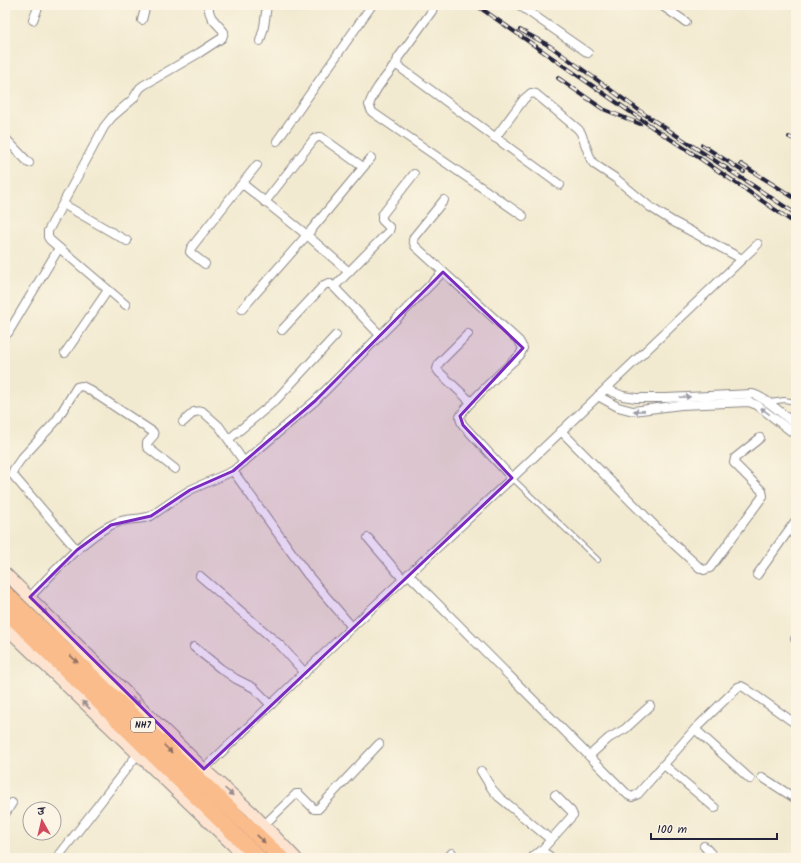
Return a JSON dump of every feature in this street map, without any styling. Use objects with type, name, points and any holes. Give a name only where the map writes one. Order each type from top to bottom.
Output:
[{"type":"highway","name":"NH7","points":[[5,593],[281,858]]},
{"type":"highway","name":"NH7","points":[[5,610],[259,858]]},
{"type":"street","points":[[33,20],[39,5]]},
{"type":"street","points":[[142,20],[146,5]]},
{"type":"street","points":[[126,305],[50,240],[47,234],[101,132],[112,117],[133,99],[140,88],[148,82],[222,38],[224,32],[210,16],[208,11],[209,5]]},
{"type":"street","points":[[260,41],[264,27],[267,5]]},
{"type":"street","points":[[277,141],[372,5]]},
{"type":"street","points":[[434,5],[432,11],[404,48],[397,62],[375,92],[369,105],[372,112],[523,216]]},
{"type":"street","points":[[519,5],[588,53]]},
{"type":"street","points":[[661,5],[686,22]]},
{"type":"street","points":[[397,62],[400,69],[560,185]]},
{"type":"street","points":[[495,138],[524,99],[531,93],[536,94],[578,129],[594,164],[615,178],[650,207],[672,221],[742,259]]},
{"type":"street","points":[[266,202],[314,139],[318,137],[321,137],[336,146],[363,167]]},
{"type":"street","points":[[5,138],[30,163]]},
{"type":"street","points":[[242,309],[307,235],[371,158]]},
{"type":"street","points":[[205,264],[190,252],[190,248],[257,165]]},
{"type":"street","points":[[334,287],[389,231],[390,228],[382,220],[382,215],[414,174]]},
{"type":"street","points":[[241,185],[246,186],[307,235],[349,272]]},
{"type":"street","points":[[444,200],[413,240],[415,246],[519,342],[523,348],[520,355],[471,402],[462,413],[460,421],[512,478]]},
{"type":"street","points":[[63,204],[127,241]]},
{"type":"street","points":[[204,769],[758,244]]},
{"type":"street","points":[[8,332],[60,248]]},
{"type":"street","points":[[30,597],[77,550],[111,525],[126,520],[147,518],[190,490],[233,471],[315,401],[443,272]]},
{"type":"street","points":[[282,330],[324,285],[329,283],[380,335]]},
{"type":"street","points":[[65,353],[108,290]]},
{"type":"street","points":[[468,334],[439,363],[437,369],[471,402]]},
{"type":"street","points":[[229,439],[275,401],[336,335]]},
{"type":"street","points":[[77,550],[12,474],[21,459],[56,421],[77,387],[82,386],[88,389],[153,432],[154,435],[147,443],[147,447],[174,469]]},
{"type":"street","points":[[606,389],[623,396],[636,398],[739,394],[768,402],[796,425]]},
{"type":"street","points":[[598,396],[618,407],[633,411],[681,405],[749,402],[754,398]]},
{"type":"street","points":[[754,398],[796,435]]},
{"type":"street","points":[[183,422],[194,412],[202,411],[219,426],[244,462]]},
{"type":"street","points":[[561,432],[665,536],[704,570],[710,568],[763,496],[762,491],[734,463],[735,458],[760,438]]},
{"type":"street","points":[[233,471],[307,574],[352,628]]},
{"type":"street","points":[[757,575],[796,520]]},
{"type":"street","points":[[368,538],[628,795],[632,797],[638,794],[695,728],[735,688],[741,686],[796,724]]},
{"type":"street","points":[[5,573],[296,858]]},
{"type":"street","points":[[200,576],[281,646],[305,672]]},
{"type":"street","points":[[5,627],[246,858]]},
{"type":"street","points":[[194,647],[236,679],[254,688],[271,705]]},
{"type":"street","points":[[589,756],[609,738],[626,729],[650,706]]},
{"type":"street","points":[[695,728],[750,779]]},
{"type":"street","points":[[264,825],[296,794],[299,794],[314,809],[318,809],[379,744]]},
{"type":"street","points":[[57,858],[137,755]]},
{"type":"street","points":[[664,765],[715,808]]},
{"type":"street","points":[[481,771],[492,789],[499,797],[550,839]]},
{"type":"street","points":[[762,777],[796,799]]},
{"type":"street","points":[[532,858],[536,853],[540,852],[572,815],[571,811],[555,795]]},
{"type":"street","points":[[5,814],[12,803]]},
{"type":"street","points":[[704,846],[715,858]]},
{"type":"street","points":[[540,852],[547,854],[552,858]]},
{"type":"lane","points":[[768,402],[784,400],[796,402]]},
{"type":"lane","points":[[512,478],[598,560]]},
{"type":"highlighted area","points":[[443,272],[523,348],[460,416],[463,425],[512,478],[204,769],[30,597],[77,550],[111,525],[151,516],[190,490],[233,471],[315,401]]},
{"type":"railway","points":[[476,5],[655,129],[796,224]]},
{"type":"railway","points":[[520,30],[550,46],[647,116],[796,214]]},
{"type":"railway","points":[[558,78],[603,109],[640,124]]},
{"type":"railway","points":[[789,137],[796,140]]},
{"type":"railway","points":[[702,145],[744,172]]},
{"type":"railway","points":[[741,164],[796,199]]}]
